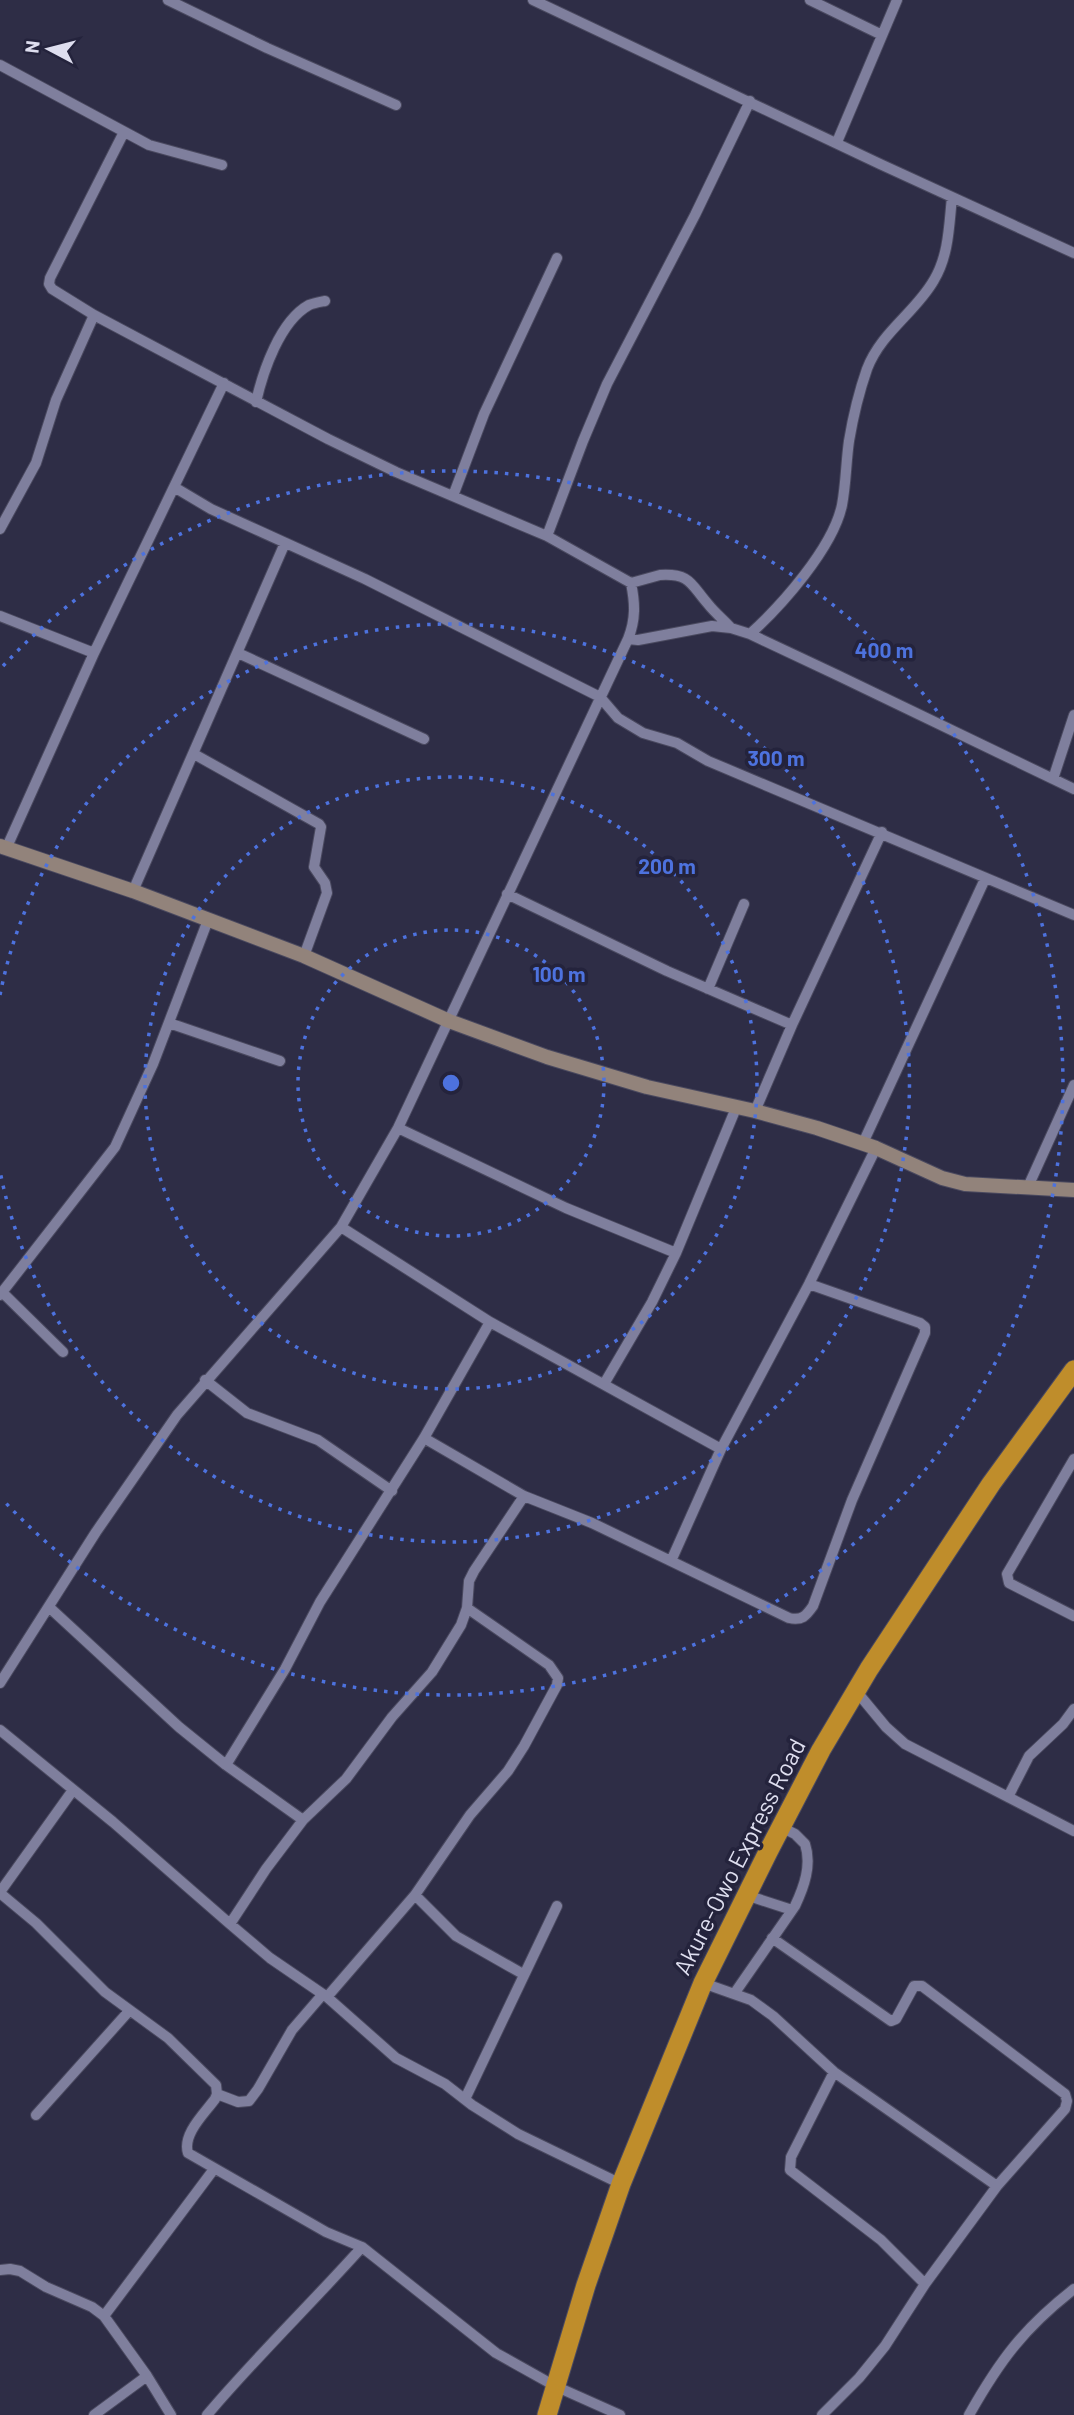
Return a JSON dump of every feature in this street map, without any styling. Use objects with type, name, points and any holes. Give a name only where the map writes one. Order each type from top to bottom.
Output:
[{"type":"highway","name":"Akure-Owo Express Road","points":[[547,2415],[586,2285],[621,2184],[703,1983],[746,1895],[821,1750],[876,1657],[984,1495],[1074,1370]]},
{"type":"street","points":[[168,0],[267,48],[396,105]]},
{"type":"street","points":[[533,0],[1074,253]]},
{"type":"street","points":[[810,0],[882,35]]},
{"type":"street","points":[[837,142],[897,0]]},
{"type":"street","points":[[0,65],[149,145],[222,165]]},
{"type":"street","points":[[547,536],[607,384],[695,215],[750,101]]},
{"type":"street","points":[[124,132],[50,278],[49,285],[52,289],[94,315],[351,450],[547,536],[631,583],[660,575],[680,576],[700,591],[706,602],[732,628]]},
{"type":"street","points":[[750,634],[772,615],[817,558],[833,529],[842,507],[849,442],[868,367],[883,340],[933,282],[947,246],[952,197]]},
{"type":"street","points":[[453,496],[488,404],[557,258]]},
{"type":"street","points":[[256,401],[264,370],[285,328],[310,305],[325,301]]},
{"type":"street","points":[[0,529],[36,463],[57,400],[94,315]]},
{"type":"street","points":[[224,383],[3,848],[133,891],[304,956],[449,1021],[547,1057],[647,1087],[755,1111],[870,1146],[954,1181],[1027,1189],[1074,1190]]},
{"type":"street","points":[[174,487],[211,509],[412,602],[600,697],[618,718],[643,733],[677,743],[708,761],[1074,915]]},
{"type":"street","points":[[133,891],[285,543]]},
{"type":"street","points":[[0,1683],[136,1473],[205,1380],[341,1227],[398,1128],[628,639],[635,618],[631,583]]},
{"type":"street","points":[[0,616],[94,653]]},
{"type":"street","points":[[628,639],[638,640],[712,626],[732,628],[750,634],[1074,789]]},
{"type":"street","points":[[238,653],[424,739]]},
{"type":"street","points":[[1053,779],[1074,715]]},
{"type":"street","points":[[194,754],[321,827],[314,867],[325,883],[327,893],[304,956]]},
{"type":"street","points":[[755,1111],[882,832]]},
{"type":"street","points":[[671,1561],[721,1449],[809,1284],[985,879]]},
{"type":"street","points":[[507,894],[708,989],[792,1025]]},
{"type":"street","points":[[708,989],[744,904]]},
{"type":"street","points":[[63,1352],[1,1294],[115,1147],[169,1023],[208,920]]},
{"type":"street","points":[[169,1023],[281,1061]]},
{"type":"street","points":[[1027,1189],[1074,1085]]},
{"type":"street","points":[[604,1384],[652,1302],[676,1253],[736,1108]]},
{"type":"street","points":[[398,1128],[566,1208],[676,1253]]},
{"type":"street","points":[[341,1227],[490,1322],[721,1449]]},
{"type":"street","points":[[424,1438],[524,1496],[592,1523],[789,1618],[797,1620],[805,1617],[813,1606],[852,1500],[925,1333],[925,1327],[920,1323],[809,1284]]},
{"type":"street","points":[[226,1765],[285,1669],[320,1601],[392,1492],[490,1322]]},
{"type":"street","points":[[205,1380],[247,1413],[318,1440],[392,1492]]},
{"type":"street","points":[[1074,1460],[1007,1574],[1009,1583],[1074,1616]]},
{"type":"street","points":[[230,1924],[265,1869],[303,1820],[346,1779],[392,1717],[432,1672],[461,1625],[467,1608],[467,1589],[474,1571],[524,1496]]},
{"type":"street","points":[[50,1608],[179,1727],[226,1765],[303,1820]]},
{"type":"street","points":[[217,2094],[238,2102],[248,2101],[258,2089],[292,2030],[415,1895],[470,1815],[508,1770],[557,1685],[558,1678],[549,1664],[467,1608]]},
{"type":"street","points":[[857,1692],[897,1738],[932,1759],[1074,1831]]},
{"type":"street","points":[[1008,1797],[1029,1756],[1063,1724],[1074,1709]]},
{"type":"street","points":[[0,1730],[113,1822],[270,1958],[325,1996],[389,2053],[445,2084],[518,2134],[621,2184]]},
{"type":"street","points":[[73,1790],[0,1892],[36,1923],[105,1992],[168,2038],[216,2085],[217,2094],[187,2138],[188,2153],[326,2232],[362,2247],[496,2353],[555,2386],[620,2415]]},
{"type":"street","points":[[734,1994],[803,1890],[807,1850],[801,1839],[781,1827]]},
{"type":"street","points":[[415,1895],[456,1936],[523,1975]]},
{"type":"street","points":[[746,1895],[792,1910]]},
{"type":"street","points":[[465,2099],[558,1906]]},
{"type":"street","points":[[772,1938],[891,2021],[896,2019],[914,1986],[922,1986],[1065,2094],[1067,2101],[1065,2109],[997,2186],[925,2284],[885,2346],[859,2378],[822,2415]]},
{"type":"street","points":[[703,1983],[751,2000],[773,2016],[834,2072],[997,2186]]},
{"type":"street","points":[[36,2115],[129,2011]]},
{"type":"street","points":[[834,2072],[791,2157],[790,2170],[881,2240],[925,2284]]},
{"type":"street","points":[[104,2316],[214,2169]]},
{"type":"street","points":[[206,2415],[362,2247]]},
{"type":"street","points":[[0,2270],[20,2271],[46,2287],[92,2307],[104,2316],[147,2375],[171,2415]]},
{"type":"street","points":[[969,2415],[1005,2355],[1048,2309],[1073,2292]]},
{"type":"street","points":[[94,2415],[147,2375]]}]
